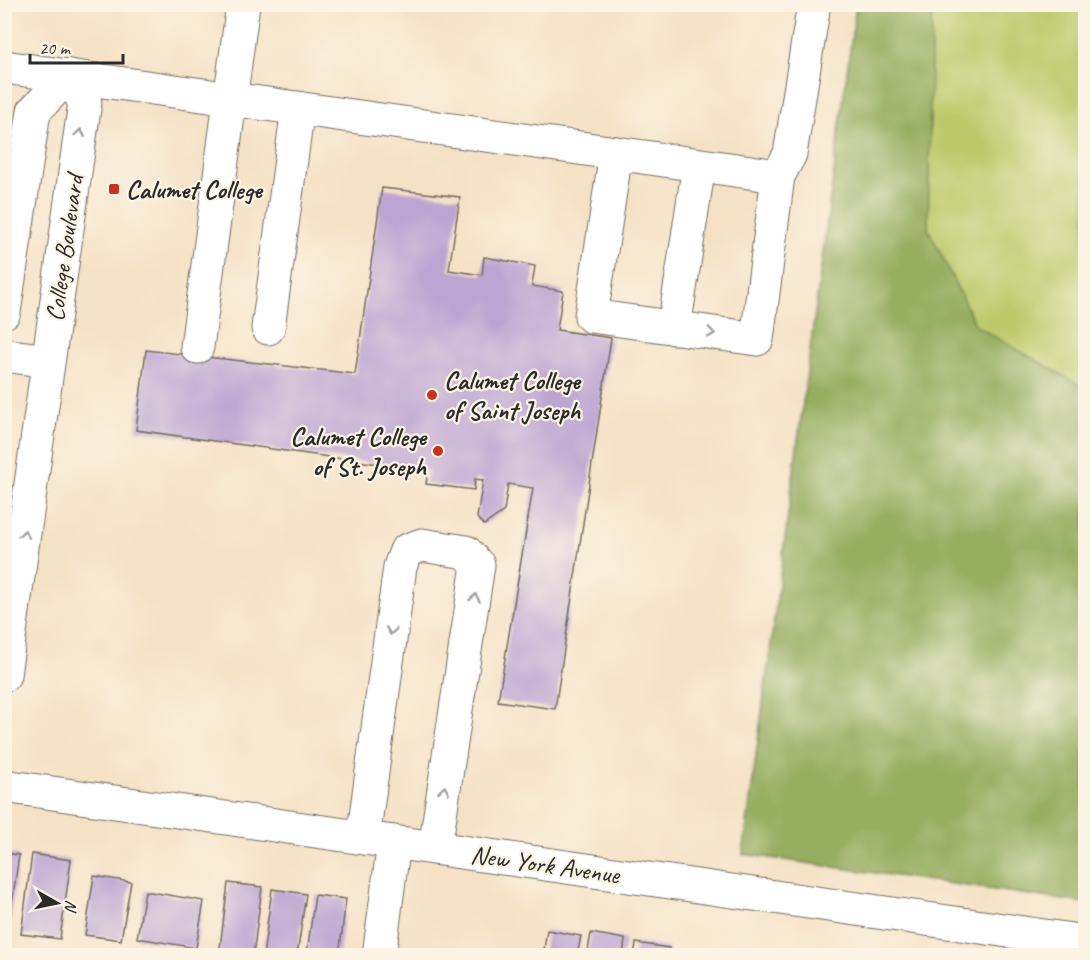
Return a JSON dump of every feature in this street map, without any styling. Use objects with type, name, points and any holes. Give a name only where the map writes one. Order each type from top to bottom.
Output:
[{"type":"street","points":[[197,347],[243,4]]},
{"type":"street","points":[[616,153],[591,316],[757,339],[778,176],[790,154],[814,4]]},
{"type":"street","points":[[4,67],[778,176]]},
{"type":"street","name":"College Boulevard","points":[[4,312],[15,168],[34,111],[68,76],[85,102],[4,675]]},
{"type":"street","points":[[268,328],[297,108]]},
{"type":"street","points":[[674,328],[699,165]]},
{"type":"street","points":[[4,355],[48,361]]},
{"type":"street","points":[[363,838],[400,567],[406,551],[422,545],[466,552],[478,565],[435,848]]},
{"type":"street","name":"New York Avenue","points":[[4,786],[1086,942]]},
{"type":"street","points":[[379,956],[394,842]]},
{"type":"green space","points":[[856,5],[1085,5],[1085,903],[743,854]]},
{"type":"green space","points":[[856,5],[932,5],[928,228],[976,326],[1085,388],[1085,903],[743,854]]},
{"type":"building","name":"Calumet College of St. Joseph","points":[[382,188],[460,197],[449,270],[482,275],[484,257],[535,266],[532,286],[563,291],[557,330],[611,338],[555,709],[498,701],[533,488],[508,484],[504,511],[484,525],[477,518],[483,480],[475,479],[474,490],[426,484],[428,471],[136,430],[146,350],[355,374]]},
{"type":"building","points":[[5,853],[19,855],[7,938],[5,937]]},
{"type":"building","points":[[32,854],[71,860],[60,939],[21,934]]},
{"type":"building","points":[[94,876],[131,882],[121,940],[85,935]]},
{"type":"building","points":[[228,883],[262,887],[253,956],[219,956]]},
{"type":"building","points":[[272,889],[306,894],[297,956],[263,956]]},
{"type":"building","points":[[145,891],[204,901],[196,948],[137,938]]},
{"type":"building","points":[[315,895],[346,899],[339,956],[307,953]]},
{"type":"building","points":[[547,930],[581,936],[577,956],[543,956]]},
{"type":"building","points":[[591,933],[625,939],[623,956],[587,956]]},
{"type":"building","points":[[636,943],[669,948],[668,956],[634,956]]},
{"type":"building","points":[[716,950],[744,954],[744,956],[716,956]]},
{"type":"place","name":"Calumet College","points":[[114,189]]},
{"type":"place","name":"Calumet College of Saint Joseph","points":[[432,395]]},
{"type":"place","name":"Calumet College of St. Joseph","points":[[438,451]]}]
